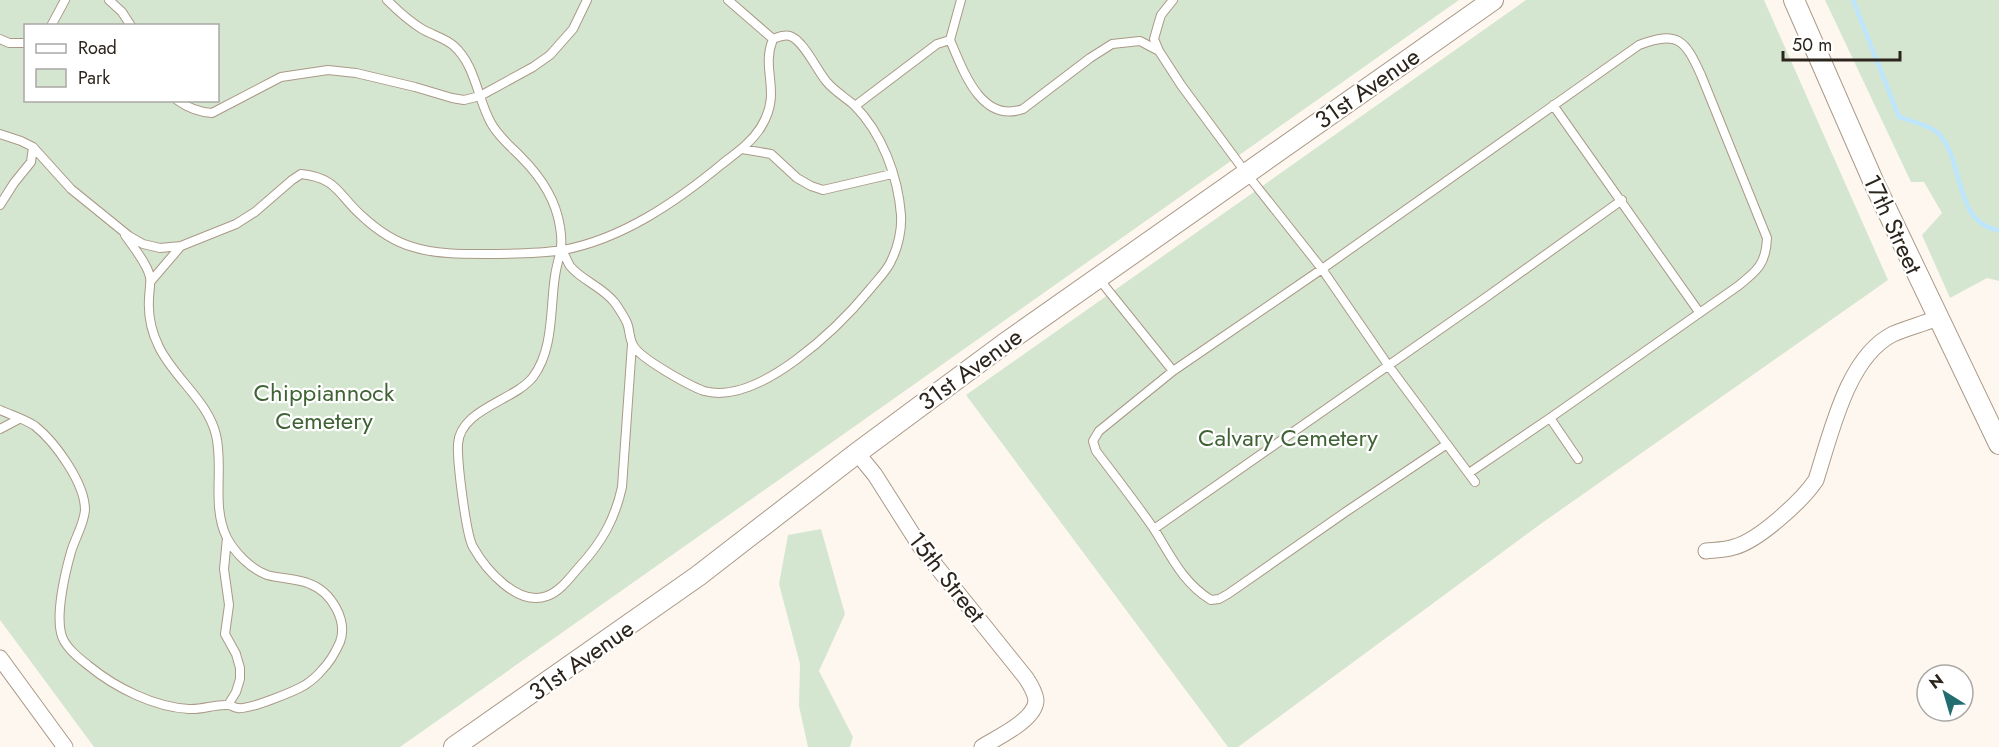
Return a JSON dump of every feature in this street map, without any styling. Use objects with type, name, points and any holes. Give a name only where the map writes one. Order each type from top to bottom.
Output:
[{"type":"street","name":"31st Avenue","points":[[454,747],[689,583],[857,453],[1004,344],[1493,0]]},
{"type":"street","name":"17th Street","points":[[1794,0],[1874,183],[1999,444]]},
{"type":"street","points":[[1706,551],[1736,547],[1780,518],[1808,492],[1816,480],[1844,394],[1859,366],[1892,335],[1937,318]]},
{"type":"street","name":"15th Street","points":[[857,453],[875,475],[920,546],[1026,678],[1036,699],[1030,716],[982,747]]},
{"type":"street","points":[[0,658],[65,747]]},
{"type":"lane","points":[[52,24],[65,0]]},
{"type":"lane","points":[[109,0],[122,12],[129,24]]},
{"type":"lane","points":[[387,0],[403,16],[419,27],[454,46],[475,80],[491,123],[503,140],[537,176],[549,194],[560,227],[562,250],[555,275],[552,313],[542,361],[534,376],[523,387],[468,422],[458,442],[467,523],[472,546],[510,590],[536,599],[549,596],[562,587],[597,548],[617,509],[622,487],[632,344],[627,323],[615,303],[601,288],[571,267],[562,250]]},
{"type":"lane","points":[[180,102],[201,112],[212,113],[280,77],[328,70],[415,87],[452,98],[464,100],[480,96],[550,55],[573,28],[587,0]]},
{"type":"lane","points":[[728,0],[773,39]]},
{"type":"lane","points":[[961,0],[950,40],[972,87],[997,111],[1011,113],[1023,109],[1112,44],[1140,41],[1159,51]]},
{"type":"lane","points":[[1173,0],[1161,15],[1154,39],[1159,51],[1181,85],[1246,173],[1322,269],[1388,365],[1475,482]]},
{"type":"lane","points":[[0,134],[33,147],[71,189],[122,231],[143,243],[160,248],[181,246],[236,224],[255,212],[301,174],[322,178],[335,187],[361,215],[394,239],[413,247],[470,254],[562,250],[589,243],[636,223],[700,183],[742,150],[761,127],[772,100],[768,50],[773,39],[784,35],[791,36],[800,42],[815,68],[829,84],[855,106],[880,139],[892,174],[901,217],[900,231],[892,260],[859,303],[815,346],[765,379],[740,390],[713,393],[702,390],[650,361],[632,344]]},
{"type":"lane","points":[[1447,444],[1219,599],[1211,600],[1191,586],[1154,529],[1096,451],[1093,441],[1099,431],[1173,371],[1322,269],[1639,45],[1664,37],[1680,41],[1689,50],[1767,238],[1765,258],[1756,272],[1550,418],[1469,472]]},
{"type":"lane","points":[[0,39],[9,43],[24,43]]},
{"type":"lane","points":[[855,106],[937,44],[950,40]]},
{"type":"lane","points":[[1553,105],[1699,312]]},
{"type":"lane","points":[[0,205],[31,162],[33,147]]},
{"type":"lane","points":[[742,150],[771,154],[797,178],[823,190],[892,174]]},
{"type":"lane","points":[[1154,529],[1622,200]]},
{"type":"lane","points":[[0,410],[33,425],[54,444],[70,468],[80,490],[85,509],[66,572],[61,614],[61,635],[72,652],[107,680],[132,694],[188,709],[228,705],[240,709],[286,694],[306,684],[323,670],[341,641],[341,627],[333,601],[326,593],[312,584],[267,574],[249,564],[237,553],[227,538],[221,522],[217,476],[218,445],[215,430],[158,345],[149,304],[151,281],[149,273],[122,231]]},
{"type":"lane","points":[[151,281],[181,246]]},
{"type":"lane","points":[[1098,278],[1173,371]]},
{"type":"lane","points":[[0,429],[19,418]]},
{"type":"lane","points":[[1550,418],[1578,459]]},
{"type":"lane","points":[[227,538],[224,569],[229,605],[225,634],[236,654],[240,668],[240,679],[236,692],[228,705]]},
{"type":"green space","name":"Chippiannock Cemetery","points":[[0,0],[1459,0],[400,747],[94,747],[0,620]]},
{"type":"green space","name":"Calvary Cemetery","points":[[1526,0],[1764,0],[1888,280],[1542,523],[1238,747],[1228,747],[966,395]]},
{"type":"green space","points":[[1825,0],[1999,0],[1999,281],[1987,278],[1950,298],[1922,235],[1942,213],[1924,182],[1911,182]]},
{"type":"green space","points":[[821,529],[845,614],[819,671],[853,737],[850,747],[808,747],[799,706],[800,664],[779,584],[788,535]]},
{"type":"waterway","points":[[1853,0],[1899,117],[1938,133],[1946,145],[1961,189],[1974,216],[1984,225],[1999,230]]}]
